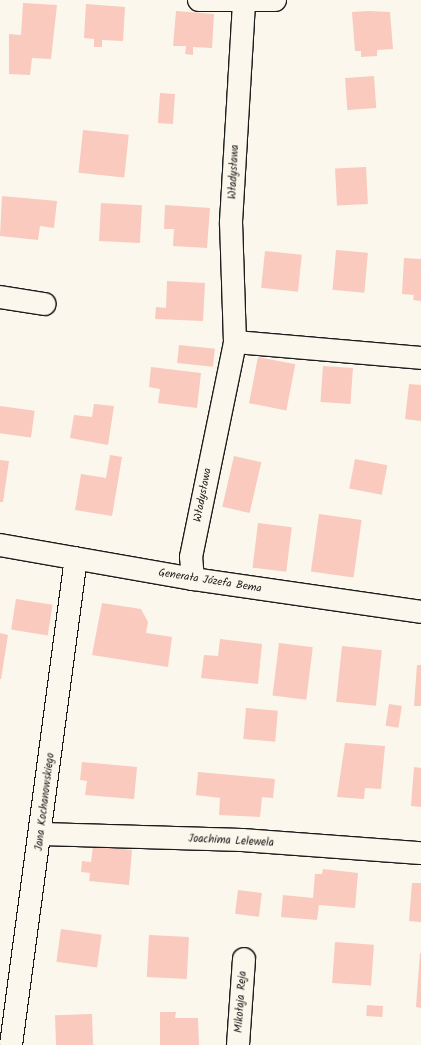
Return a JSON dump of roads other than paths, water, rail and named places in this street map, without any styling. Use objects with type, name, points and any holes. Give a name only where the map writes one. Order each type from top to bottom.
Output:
[{"type":"street","points":[[199,0],[244,3],[275,0]]},
{"type":"street","name":"Władysława","points":[[193,579],[191,557],[235,342],[231,222],[244,3]]},
{"type":"street","points":[[0,297],[44,304]]},
{"type":"street","points":[[235,342],[421,358]]},
{"type":"street","name":"Generała Józefa Bema","points":[[0,545],[193,579],[421,612]]},
{"type":"street","name":"Jana Kochanowskiego","points":[[11,1045],[42,834],[76,558]]},
{"type":"street","name":"Joachima Lelewela","points":[[42,834],[242,840],[421,852]]},
{"type":"street","name":"Mikołaja Reja","points":[[238,1045],[244,959]]}]
